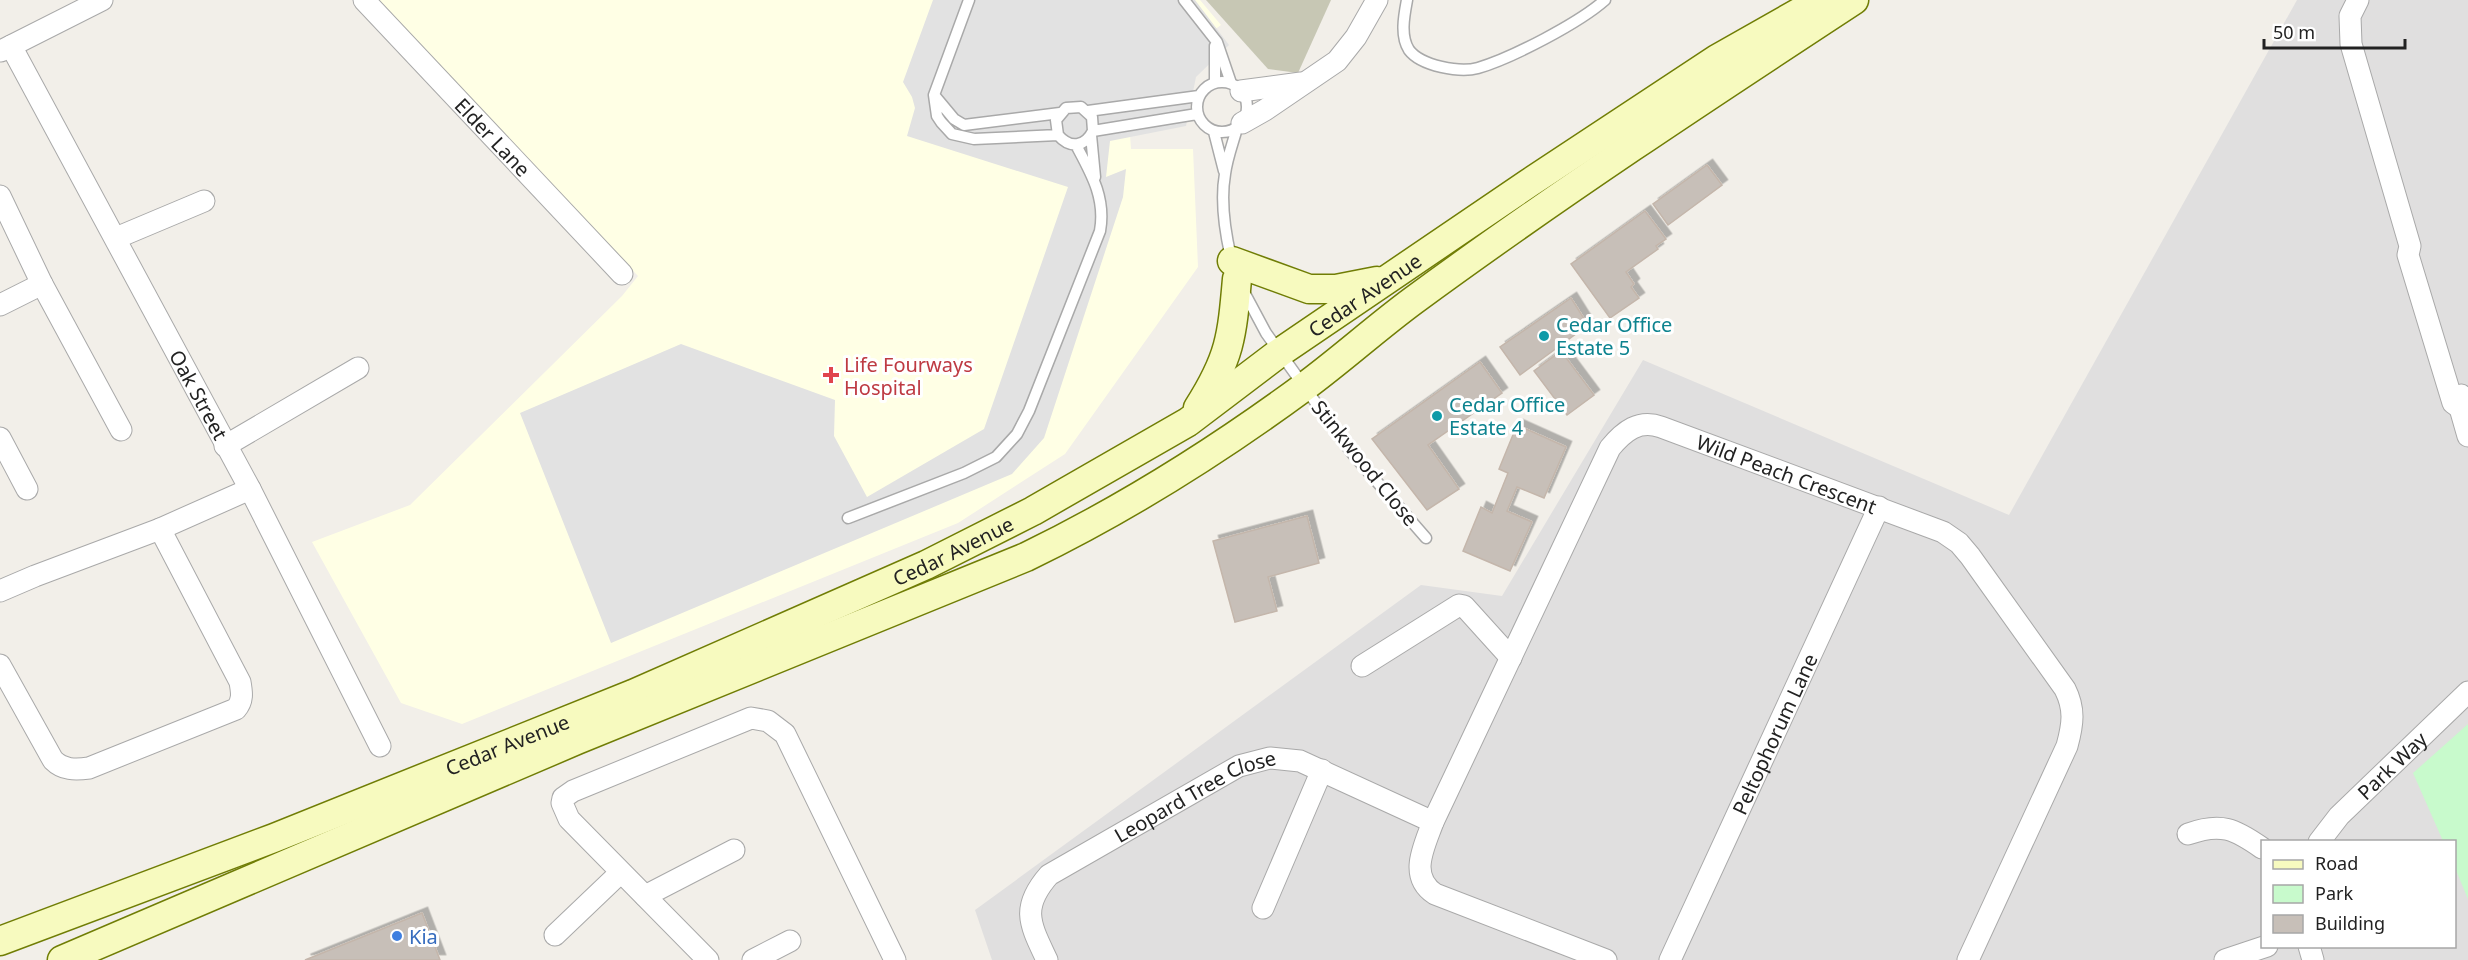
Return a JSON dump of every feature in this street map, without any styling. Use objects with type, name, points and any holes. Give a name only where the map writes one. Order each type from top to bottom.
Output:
[{"type":"main road","name":"Cedar Avenue","points":[[0,941],[348,809],[676,675],[927,565],[1033,511],[1188,422],[1279,353],[1529,183],[1718,59],[1821,0]]},
{"type":"main road","name":"Cedar Avenue","points":[[62,960],[577,740],[1026,556],[1064,538],[1146,492],[1304,387],[1413,301],[1688,109],[1854,0]]},
{"type":"main road","points":[[1188,422],[1213,384],[1228,351],[1232,332],[1235,270],[1309,289],[1336,289],[1388,279]]},
{"type":"street","points":[[6,48],[102,0]]},
{"type":"street","name":"Elder Lane","points":[[364,0],[622,274]]},
{"type":"street","points":[[1239,126],[1305,83],[1345,52],[1377,0]]},
{"type":"street","points":[[2358,0],[2350,16],[2351,44],[2410,246],[2416,251],[2434,326],[2462,397],[2460,408],[2468,436]]},
{"type":"street","name":"Oak Street","points":[[6,48],[116,238],[225,446],[250,489],[380,746]]},
{"type":"street","points":[[1236,87],[1305,83]]},
{"type":"street","points":[[0,196],[42,284],[121,430]]},
{"type":"street","points":[[116,238],[204,201]]},
{"type":"street","points":[[0,305],[42,284]]},
{"type":"street","points":[[225,446],[358,368]]},
{"type":"street","name":"Wild Peach Crescent","points":[[1606,960],[1435,894],[1426,888],[1419,873],[1420,860],[1433,822],[1610,448],[1619,436],[1636,426],[1652,423],[1943,532],[1959,543],[2065,689],[2073,710],[2067,746],[1968,960]]},
{"type":"street","points":[[0,438],[27,489]]},
{"type":"street","points":[[0,591],[160,529],[250,489]]},
{"type":"street","name":"Peltophorum Lane","points":[[1670,960],[1879,507]]},
{"type":"street","points":[[0,665],[53,760],[60,766],[70,769],[89,768],[236,709],[242,695],[240,682],[160,529]]},
{"type":"street","points":[[1362,666],[1459,604],[1464,606],[1511,658]]},
{"type":"street","name":"Park Way","points":[[2321,840],[2339,816],[2468,692]]},
{"type":"street","points":[[707,959],[569,819],[563,808],[564,798],[573,790],[743,720],[762,718],[777,726],[785,734],[895,960]]},
{"type":"street","name":"Leopard Tree Close","points":[[1047,960],[1032,925],[1030,911],[1032,898],[1049,875],[1239,766],[1270,758],[1300,761],[1433,822]]},
{"type":"street","points":[[1263,908],[1322,770]]},
{"type":"street","points":[[2188,834],[2205,828],[2218,827],[2236,831],[2261,847]]},
{"type":"street","points":[[645,896],[734,850]]},
{"type":"street","points":[[555,936],[620,873]]},
{"type":"street","points":[[753,960],[790,941]]},
{"type":"street","points":[[2225,960],[2261,948]]},
{"type":"lane","points":[[969,0],[934,95],[937,116],[948,131],[957,136],[974,139],[1058,135]]},
{"type":"lane","points":[[1184,0],[1213,37],[1247,107],[1225,174]]},
{"type":"lane","points":[[1407,0],[1403,33],[1410,51],[1429,64],[1457,70],[1476,69],[1503,59],[1576,20],[1605,0]]},
{"type":"lane","points":[[1213,37],[1216,53],[1215,83]]},
{"type":"lane","points":[[1236,87],[1215,83],[1203,90],[1199,96],[1197,114],[1201,122],[1214,132],[1222,133],[1239,126]]},
{"type":"lane","points":[[934,95],[954,119],[964,124],[1060,113],[1073,106],[1088,111],[1199,96]]},
{"type":"lane","points":[[1088,111],[1092,117],[1096,184]]},
{"type":"lane","points":[[1060,113],[1056,128],[1058,135],[1069,144],[1076,145],[1082,143],[1092,133],[1197,114]]},
{"type":"lane","points":[[1214,132],[1225,174]]},
{"type":"lane","points":[[848,518],[996,457],[1017,434],[1034,400],[1100,231],[1102,205],[1096,184],[1076,145]]},
{"type":"lane","name":"Stinkwood Close","points":[[1225,174],[1224,220],[1235,270],[1266,333],[1351,452],[1426,537]]},
{"type":"shaded area","name":"Life Fourways Hospital","points":[[377,0],[1200,0],[1221,25],[1127,92],[1131,149],[1193,149],[1198,267],[1065,454],[958,523],[462,724],[401,703],[312,542],[410,505],[622,296],[638,276]]},
{"type":"shaded area","points":[[933,0],[1195,0],[1229,45],[1196,77],[1186,126],[1110,141],[1106,177],[1126,169],[1123,197],[1044,438],[1012,474],[611,643],[520,413],[681,344],[835,400],[834,436],[867,497],[984,429],[1068,187],[907,136],[915,108],[912,97],[903,82]]},
{"type":"shaded area","points":[[1206,0],[1331,0],[1298,73],[1268,69]]},
{"type":"shaded area","points":[[2297,0],[2468,0],[2468,960],[992,960],[975,910],[1421,585],[1502,596],[1643,360],[2009,515]]},
{"type":"green space","points":[[2468,724],[2468,899],[2456,870],[2456,840],[2443,840],[2413,773]]},
{"type":"building","points":[[1707,165],[1722,185],[1668,225],[1653,204]]},
{"type":"building","points":[[1645,211],[1666,239],[1656,246],[1658,249],[1626,272],[1634,284],[1631,287],[1639,298],[1610,318],[1571,264]]},
{"type":"building","name":"Cedar Office Estate 5","points":[[1571,298],[1588,325],[1520,375],[1500,347]]},
{"type":"building","points":[[1561,351],[1594,395],[1567,415],[1534,371]]},
{"type":"building","name":"Cedar Office Estate 4","points":[[1480,362],[1502,393],[1428,445],[1459,489],[1427,510],[1372,439]]},
{"type":"building","points":[[1517,425],[1566,447],[1544,498],[1517,487],[1507,511],[1532,522],[1510,571],[1463,551],[1481,507],[1492,513],[1508,473],[1499,469]]},
{"type":"building","points":[[1307,516],[1319,563],[1268,577],[1277,611],[1235,622],[1213,541]]},
{"type":"building","name":"Kia","points":[[422,913],[440,960],[305,960]]},
{"type":"place","name":"Cedar Office Estate 5","points":[[1544,336]]},
{"type":"place","name":"Life Fourways Hospital","points":[[831,375]]},
{"type":"place","name":"Cedar Office Estate 4","points":[[1437,416]]},
{"type":"place","name":"Kia","points":[[397,936]]}]
